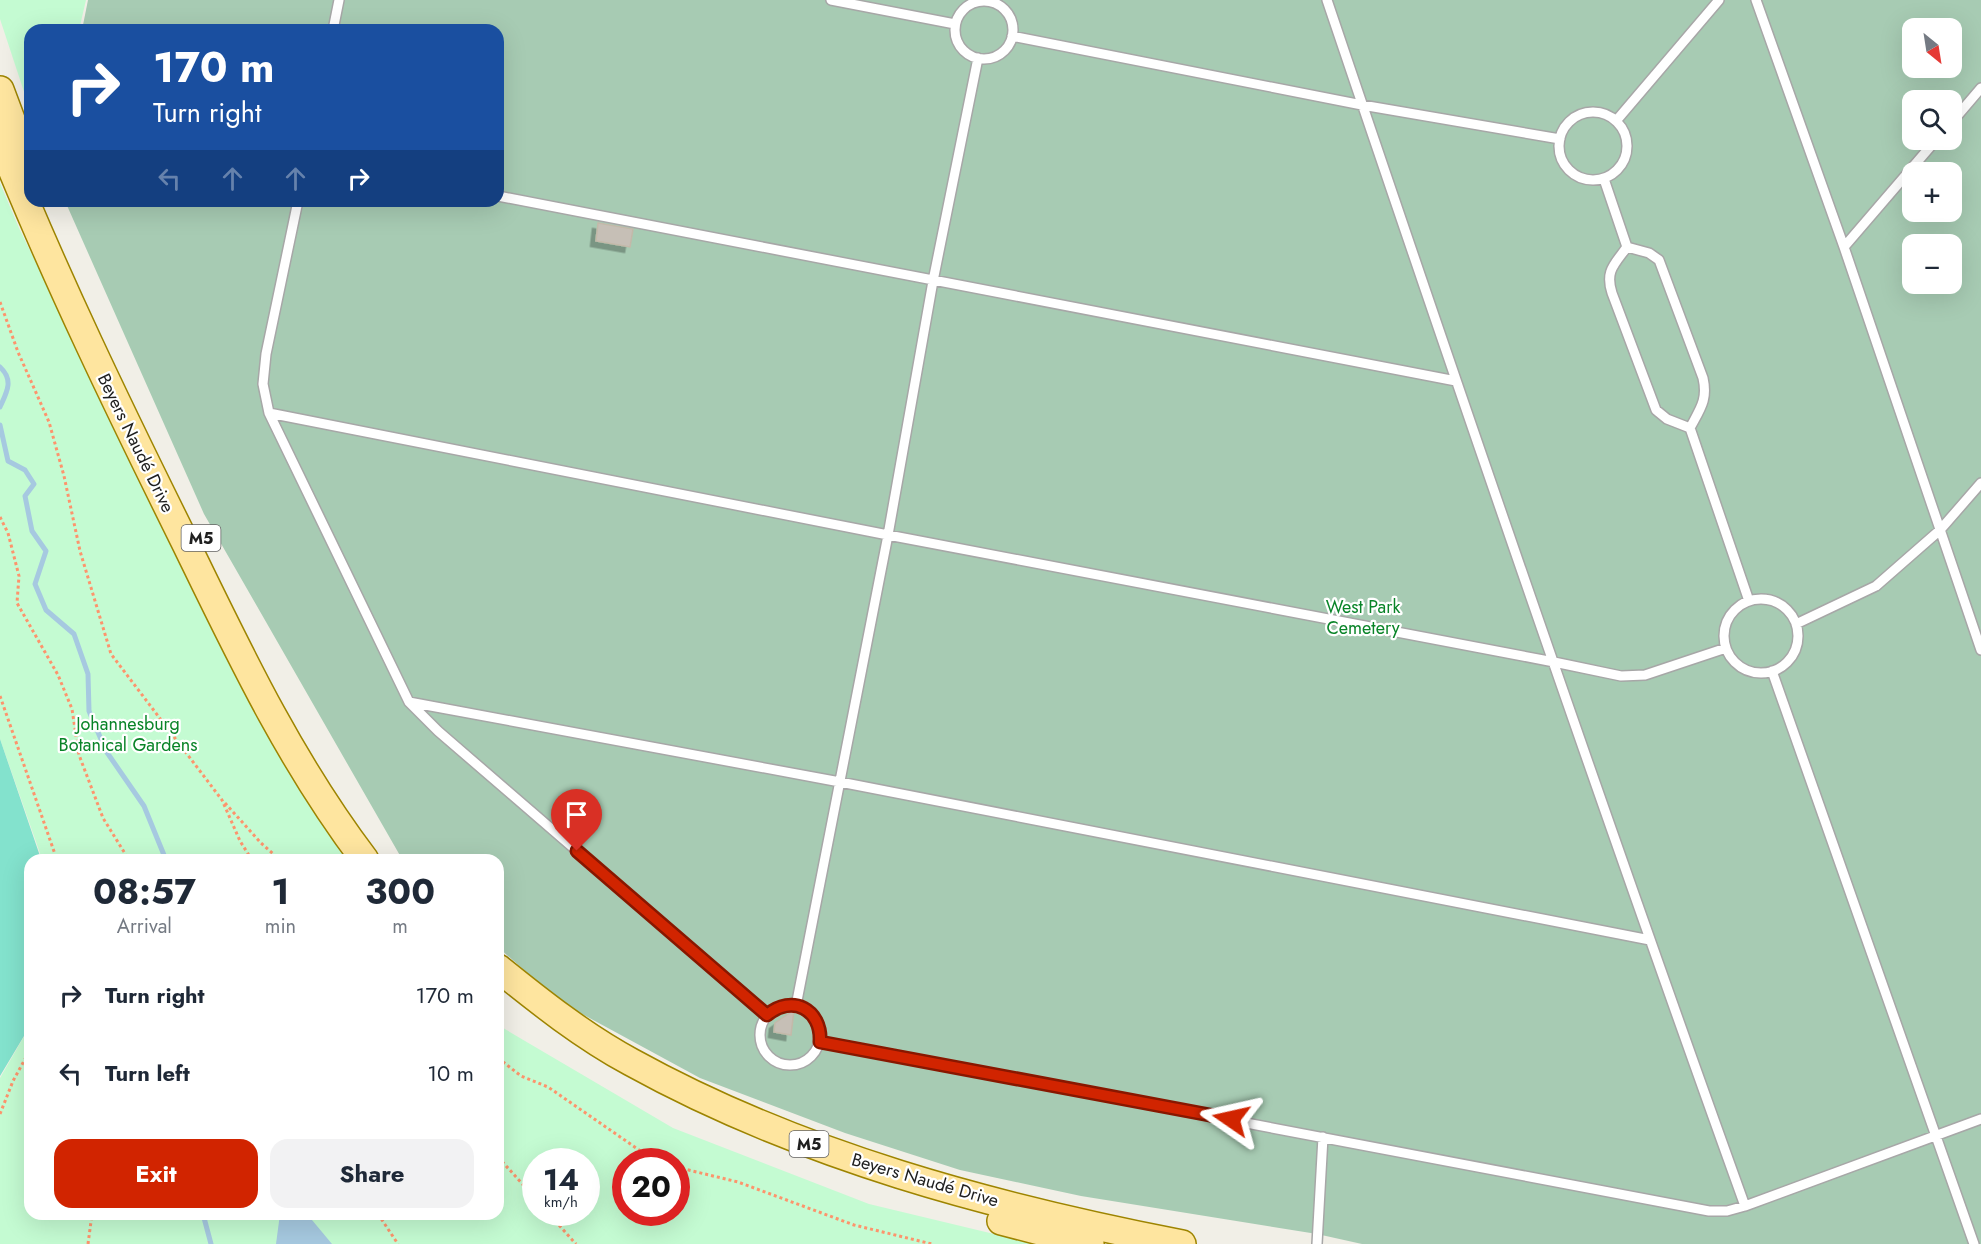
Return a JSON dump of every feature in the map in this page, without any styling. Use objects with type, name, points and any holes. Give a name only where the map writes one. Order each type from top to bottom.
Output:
[{"type":"main road","points":[[0,90],[24,154]]},
{"type":"main road","name":"Beyers Naudé Drive","points":[[0,140],[24,194]]},
{"type":"main road","name":"Beyers Naudé Drive","points":[[30,207],[96,358],[251,677],[309,781],[361,854]]},
{"type":"main road","name":"Beyers Naudé Drive","points":[[46,207],[150,433],[285,704],[331,784],[381,854]]},
{"type":"main road","name":"Beyers Naudé Drive","points":[[504,973],[550,1010],[631,1062],[778,1132],[830,1152],[940,1186],[1083,1223],[1182,1244]]},
{"type":"main road","name":"Beyers Naudé Drive","points":[[504,993],[541,1023],[614,1069],[750,1138],[880,1184],[967,1211],[1090,1244]]},
{"type":"lane","points":[[334,24],[339,0]]},
{"type":"lane","points":[[831,0],[955,24]]},
{"type":"lane","points":[[1327,0],[1456,381],[1745,1206]]},
{"type":"lane","points":[[1616,121],[1719,0]]},
{"type":"lane","points":[[1756,0],[1844,247],[1981,650]]},
{"type":"lane","points":[[982,1],[990,2],[1003,8],[1008,14],[1012,36],[1010,43],[1000,54],[978,58],[964,52],[959,46],[955,24],[962,11],[968,6],[982,1]]},
{"type":"lane","points":[[1012,36],[1362,105],[1560,140]]},
{"type":"lane","points":[[796,1006],[888,535],[933,281],[978,58]]},
{"type":"lane","points":[[1962,110],[1981,88]]},
{"type":"lane","points":[[1600,113],[1616,121],[1626,135],[1627,153],[1619,169],[1604,179],[1586,180],[1570,172],[1561,157],[1560,140],[1568,124],[1583,114],[1600,113]]},
{"type":"lane","points":[[1844,247],[1927,150]]},
{"type":"lane","points":[[1604,179],[1627,247]]},
{"type":"lane","points":[[504,197],[1456,381]]},
{"type":"lane","points":[[297,207],[266,354],[263,384],[268,413],[409,702],[438,731],[767,1015]]},
{"type":"lane","points":[[1627,247],[1611,268],[1608,279],[1612,293],[1656,410],[1667,419],[1690,428]]},
{"type":"lane","points":[[1627,247],[1650,253],[1659,260],[1703,378],[1706,391],[1703,404],[1690,428],[1749,601]]},
{"type":"lane","points":[[268,413],[1621,676],[1645,675],[1726,648]]},
{"type":"lane","points":[[1796,624],[1876,586],[1940,531],[1981,483]]},
{"type":"lane","points":[[1759,599],[1777,603],[1792,615],[1796,624],[1797,643],[1794,652],[1781,667],[1772,671],[1753,672],[1744,669],[1736,664],[1726,648],[1724,638],[1728,620],[1740,605],[1749,601],[1759,599]]},
{"type":"lane","points":[[1772,671],[1974,1244]]},
{"type":"lane","points":[[409,702],[840,782],[1650,940]]},
{"type":"lane","points":[[796,1006],[803,1008],[815,1018],[820,1042],[812,1055],[792,1066],[776,1063],[764,1052],[759,1037],[767,1015],[780,1007],[796,1006]]},
{"type":"lane","points":[[820,1042],[1709,1211],[1726,1211],[1745,1206],[1981,1119]]},
{"type":"lane","points":[[1317,1244],[1323,1137]]},
{"type":"path","points":[[0,302],[18,352],[50,422],[80,551],[111,654],[222,800],[273,854]]},
{"type":"path","points":[[0,517],[8,533],[19,576],[17,603],[58,675],[72,709],[79,755],[103,818],[125,854]]},
{"type":"path","points":[[0,696],[55,854]]},
{"type":"path","points":[[222,800],[248,854]]},
{"type":"path","points":[[0,1114],[12,1081],[24,1060]]},
{"type":"path","points":[[504,1063],[521,1076],[548,1087],[636,1148]]},
{"type":"path","points":[[504,1164],[522,1184]]},
{"type":"path","points":[[690,1170],[738,1182],[854,1225],[932,1244]]},
{"type":"path","points":[[88,1244],[91,1220]]},
{"type":"path","points":[[382,1220],[398,1244]]},
{"type":"path","points":[[560,1226],[576,1244]]},
{"type":"green space","points":[[0,0],[86,0],[80,24],[24,24],[24,92],[0,19]]},
{"type":"green space","name":"West Park Cemetery","points":[[88,0],[1981,0],[1981,1244],[1362,1244],[1317,1234],[1081,1196],[960,1170],[845,1133],[700,1078],[560,1002],[504,952],[504,854],[399,854],[204,514],[68,207],[504,207],[504,24],[83,24]]},
{"type":"green space","name":"Johannesburg Botanical Gardens","points":[[0,183],[19,228],[255,713],[315,807],[352,854],[40,854],[0,739]]},
{"type":"green space","points":[[0,739],[39,854],[24,854],[24,1036],[0,1076]]},
{"type":"green space","points":[[504,1029],[673,1128],[869,1204],[1036,1244],[0,1244],[0,1078],[24,1036],[24,1220],[504,1220]]},
{"type":"water","points":[[279,1220],[312,1220],[332,1244],[276,1244]]},
{"type":"building","points":[[598,223],[633,229],[630,247],[596,241]]},
{"type":"building","points":[[794,1010],[791,1035],[774,1032],[775,1023]]},
{"type":"waterway","points":[[0,367],[8,381],[7,391],[0,407]]},
{"type":"waterway","points":[[0,425],[8,461],[25,470],[34,484],[25,496],[32,531],[46,551],[35,584],[46,610],[74,634],[88,674],[89,711],[106,751],[144,806],[164,854]]},
{"type":"waterway","points":[[205,1220],[211,1244]]},
{"type":"route","points":[[577,851],[767,1015],[773,1010],[788,1005],[803,1008],[810,1013],[819,1026],[820,1042],[1231,1119]]}]
